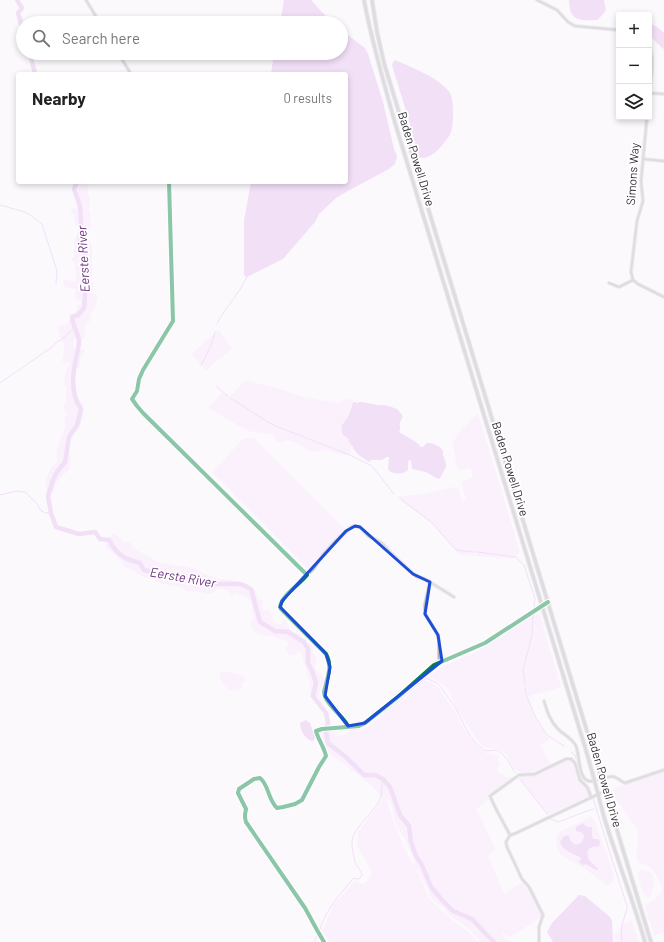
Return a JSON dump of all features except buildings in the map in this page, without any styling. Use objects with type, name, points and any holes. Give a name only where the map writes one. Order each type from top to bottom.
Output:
[{"type":"main road","name":"Baden Powell Drive","points":[[364,0],[376,57],[392,112],[599,794],[604,817],[645,942]]},
{"type":"main road","name":"Baden Powell Drive","points":[[372,0],[378,38],[384,63],[651,942]]},
{"type":"street","points":[[86,0],[96,16]]},
{"type":"street","points":[[538,0],[557,10],[568,22],[575,26],[616,30]]},
{"type":"street","points":[[650,84],[652,57],[651,48]]},
{"type":"street","points":[[122,60],[130,72]]},
{"type":"street","points":[[652,93],[664,94]]},
{"type":"street","name":"Simons Way","points":[[633,280],[631,272],[637,221],[643,202],[640,181],[647,120]]},
{"type":"street","points":[[643,159],[664,161]]},
{"type":"street","points":[[169,184],[173,321],[138,379],[138,388],[133,397],[133,401],[194,464],[307,575]]},
{"type":"street","points":[[609,283],[619,286],[633,280],[638,284],[664,296]]},
{"type":"street","points":[[348,726],[334,710],[325,696],[324,692],[330,667],[326,654],[281,609],[280,607],[282,601],[314,568],[335,541],[351,527],[355,526],[360,527],[370,536],[382,543],[416,576],[425,579],[454,597]]},
{"type":"street","points":[[430,582],[424,610],[426,617],[438,635],[439,658],[442,661]]},
{"type":"street","points":[[324,942],[305,908],[246,822],[244,814],[246,809],[238,793],[240,787],[254,778],[260,778],[263,781],[273,803],[278,808],[295,804],[302,800],[326,756],[317,737],[316,731],[322,728],[359,726],[365,723],[398,697],[434,665],[485,642],[548,602]]},
{"type":"street","points":[[544,701],[554,724],[575,744],[581,772],[587,781],[592,782]]},
{"type":"street","points":[[510,834],[490,795],[519,775],[535,774],[566,759],[579,761]]},
{"type":"street","points":[[573,760],[580,780],[587,787],[591,797]]},
{"type":"street","points":[[605,778],[612,776],[617,777],[626,783],[664,770]]},
{"type":"street","points":[[510,834],[514,834],[605,791]]},
{"type":"street","points":[[510,834],[506,842],[507,847],[522,879],[532,892],[543,915],[539,927],[539,942]]},
{"type":"highlighted area","points":[[355,526],[360,527],[413,574],[430,582],[425,614],[438,635],[442,661],[365,723],[348,726],[325,696],[330,667],[326,654],[280,607],[282,601],[346,531]]},
{"type":"shaded area","points":[[284,0],[311,0],[326,16],[281,16]]},
{"type":"shaded area","points":[[569,0],[604,0],[606,10],[598,20],[581,20],[573,16]]},
{"type":"shaded area","points":[[652,24],[664,33],[664,49],[652,38]]},
{"type":"shaded area","points":[[348,35],[365,48],[368,54],[383,102],[397,156],[395,164],[389,169],[336,198],[319,214],[315,222],[283,259],[247,277],[244,275],[244,221],[251,184],[348,184],[348,72],[271,72],[273,60],[348,60]]},
{"type":"shaded area","points":[[395,60],[439,82],[451,96],[453,118],[451,133],[438,150],[427,157],[419,158],[392,64]]},
{"type":"shaded area","points":[[74,184],[89,184],[87,189],[90,199],[89,209],[91,216],[91,226],[88,232],[89,242],[92,245],[91,280],[94,286],[92,291],[98,296],[91,313],[90,321],[85,325],[85,338],[82,340],[75,338],[73,343],[74,348],[85,350],[76,371],[74,380],[76,388],[75,395],[84,406],[83,417],[79,429],[73,434],[70,440],[69,452],[71,459],[69,470],[57,482],[53,493],[46,490],[46,478],[49,471],[57,461],[57,450],[65,428],[65,416],[68,416],[65,412],[63,404],[66,402],[67,388],[64,384],[65,373],[70,362],[65,363],[62,361],[64,346],[59,337],[60,333],[57,327],[68,323],[71,314],[75,313],[77,306],[83,303],[76,298],[76,290],[65,287],[63,282],[67,279],[73,282],[76,281],[75,264],[71,259],[74,256],[74,240],[80,226],[79,224],[77,226],[75,225],[74,215],[70,210],[77,208],[76,203],[79,186],[74,186]]},
{"type":"shaded area","points":[[217,331],[219,331],[232,349],[206,370],[191,354]]},
{"type":"shaded area","points":[[245,380],[277,388],[300,396],[324,401],[337,403],[352,398],[353,402],[341,429],[342,433],[349,438],[350,444],[352,445],[348,456],[323,450],[318,452],[308,450],[288,440],[279,443],[276,441],[274,434],[248,431],[208,408],[223,392],[229,397]]},
{"type":"shaded area","points":[[353,402],[386,405],[397,409],[403,416],[400,422],[399,432],[413,440],[421,447],[427,443],[431,443],[440,447],[443,451],[446,467],[440,478],[438,479],[426,472],[412,469],[411,460],[408,461],[408,470],[406,472],[395,473],[388,470],[389,457],[382,460],[371,460],[371,463],[357,454],[348,438],[343,435],[342,431],[343,424],[349,414]]},
{"type":"shaded area","points":[[478,413],[520,552],[513,559],[459,554],[432,523],[399,499],[400,496],[423,494],[454,487],[458,488],[462,500],[465,501],[466,499],[462,482],[472,477],[472,471],[469,468],[460,470],[456,465],[452,443],[456,438],[455,436]]},
{"type":"shaded area","points":[[244,438],[254,438],[346,530],[320,556],[313,567],[307,568],[212,472]]},
{"type":"shaded area","points":[[113,533],[124,542],[129,542],[138,551],[158,562],[193,568],[204,574],[219,579],[233,580],[247,584],[256,591],[258,599],[263,601],[262,608],[271,613],[274,623],[282,624],[283,620],[286,620],[290,630],[312,645],[313,653],[317,658],[315,668],[325,679],[318,697],[310,698],[310,685],[302,652],[300,651],[296,655],[291,655],[286,652],[288,642],[278,639],[272,635],[264,636],[254,632],[251,626],[251,622],[253,620],[252,604],[248,598],[236,593],[232,596],[226,590],[218,588],[212,593],[205,594],[197,591],[187,591],[179,586],[165,585],[153,579],[143,577],[128,568],[125,568],[122,561],[106,549],[108,540]]},
{"type":"shaded area","points":[[535,613],[540,615],[561,687],[527,697],[534,716],[549,739],[540,745],[551,764],[532,772],[522,773],[511,765],[507,756],[501,751],[498,749],[487,748],[482,745],[454,705],[447,688],[441,683],[428,677],[443,666],[478,651]]},
{"type":"shaded area","points":[[223,671],[237,673],[245,677],[245,681],[241,684],[241,689],[229,691],[219,675]]},
{"type":"shaded area","points":[[425,680],[436,685],[454,710],[467,733],[478,747],[486,753],[499,756],[498,760],[500,764],[497,769],[499,774],[503,774],[505,777],[512,777],[498,790],[488,794],[490,799],[476,809],[496,850],[488,855],[504,894],[522,882],[542,913],[540,918],[510,937],[500,932],[509,942],[480,942],[469,929],[449,915],[444,908],[432,899],[429,894],[428,887],[425,885],[419,871],[416,868],[430,900],[471,934],[477,942],[330,942],[322,931],[334,904],[355,881],[364,884],[371,876],[370,868],[357,846],[358,832],[383,798],[380,798],[378,792],[355,772],[351,771],[347,766],[329,753],[319,733],[323,730],[335,729],[336,730],[334,733],[337,736],[340,734],[342,736],[349,732],[363,730],[402,701]],"holes":[[[386,798],[389,800],[397,828],[405,838],[414,858],[414,865],[401,841]]]},
{"type":"shaded area","points":[[306,720],[310,723],[315,737],[312,741],[303,734],[301,728],[300,723]]},
{"type":"shaded area","points":[[568,760],[572,761],[578,780],[586,788],[589,796],[548,815],[519,777],[534,776]]},
{"type":"shaded area","points":[[664,771],[664,931],[654,936],[645,906],[656,898],[662,891],[660,882],[652,869],[639,863],[637,860],[636,853],[638,841],[636,827],[611,793],[615,788]]},
{"type":"shaded area","points":[[591,817],[595,821],[614,875],[611,883],[608,885],[561,855],[557,848],[556,838],[559,832]],"holes":[[[585,827],[594,839],[592,847],[588,850],[588,856],[593,864],[598,867],[596,870],[585,864],[581,858],[567,852],[569,838],[576,845],[581,843],[584,835],[581,832]]]},
{"type":"shaded area","points":[[583,823],[587,827],[592,827],[592,836],[600,842],[599,846],[592,847],[588,850],[590,860],[598,868],[598,870],[588,866],[587,864],[583,865],[579,862],[581,858],[566,850],[560,842],[564,836],[569,835],[570,840],[576,845],[581,843],[584,835],[581,832],[576,831],[576,827]]},
{"type":"shaded area","points":[[640,870],[646,870],[653,875],[654,883],[651,897],[643,894],[638,876]]},
{"type":"shaded area","points":[[579,895],[585,896],[610,917],[612,921],[613,942],[553,942],[547,932],[552,923]]},
{"type":"shaded area","points":[[632,920],[639,942],[615,942],[615,934],[619,932],[622,924]]},
{"type":"waterway","name":"Eerste River","points":[[17,0],[22,8],[18,13],[19,16]]},
{"type":"waterway","name":"Eerste River","points":[[32,60],[35,72]]},
{"type":"waterway","name":"Eerste River","points":[[76,184],[74,189],[80,206],[80,239],[84,250],[85,294],[84,308],[78,315],[72,317],[79,341],[73,385],[75,398],[81,409],[77,425],[69,437],[65,462],[57,472],[48,496],[51,513],[56,527],[79,534],[95,532],[100,539],[109,540],[118,553],[122,556],[140,563],[144,570],[206,584],[241,584],[251,589],[260,622],[275,631],[288,632],[304,642],[308,649],[308,663],[316,683],[313,696],[326,713],[328,722],[326,732],[328,743],[347,758],[364,775],[375,775],[383,779],[390,787],[400,815],[409,826],[411,842],[416,856],[422,865],[431,887],[453,911],[472,919],[494,942]]},
{"type":"waterway","points":[[0,205],[25,212],[33,217]]},
{"type":"waterway","points":[[34,218],[42,224],[57,271],[56,283]]},
{"type":"waterway","points":[[217,323],[247,277]]},
{"type":"waterway","points":[[0,383],[52,347],[74,328]]},
{"type":"waterway","points":[[201,366],[211,345],[215,332]]},
{"type":"waterway","points":[[216,386],[223,392]]},
{"type":"waterway","points":[[224,393],[228,396]]},
{"type":"waterway","points":[[230,398],[273,425],[350,455],[372,466],[394,494]]},
{"type":"waterway","points":[[0,495],[17,491],[25,492],[37,504],[41,511],[51,513]]},
{"type":"waterway","points":[[398,497],[432,523],[456,550],[474,552]]},
{"type":"waterway","points":[[477,552],[516,557],[524,565],[535,599],[534,607]]},
{"type":"waterway","points":[[525,684],[523,670],[532,635],[533,614]]},
{"type":"waterway","points":[[329,729],[351,730],[359,729],[365,726],[401,700],[426,678],[440,686],[456,709],[475,742],[484,750],[496,750],[502,753],[515,773]]},
{"type":"waterway","points":[[525,688],[535,716],[547,735],[564,746]]},
{"type":"waterway","points":[[571,752],[575,755],[576,759]]},
{"type":"waterway","points":[[577,762],[581,779],[589,787],[592,794]]},
{"type":"waterway","points":[[519,778],[548,815]]},
{"type":"waterway","points":[[319,932],[329,909],[343,890],[354,878],[359,879],[362,875],[355,862],[352,848],[353,838],[358,828],[378,803],[383,779]]},
{"type":"waterway","points":[[593,798],[627,906],[621,928],[622,942]]},
{"type":"waterway","points":[[551,819],[558,822],[594,809]]},
{"type":"waterway","points":[[314,942],[318,934]]},
{"type":"tunnel","points":[[594,781],[605,778]]},
{"type":"cycle path","points":[[169,184],[173,321],[143,370],[139,379],[137,391],[132,399],[143,413],[307,575],[287,594],[280,607],[326,654],[329,668],[324,692],[325,696],[330,705],[348,726]]},
{"type":"cycle path","points":[[324,942],[305,908],[246,822],[246,809],[238,793],[239,789],[254,779],[260,778],[277,808],[295,804],[302,800],[326,756],[316,731],[322,729],[359,726],[365,723],[398,697],[434,665],[485,643],[548,602]]}]
